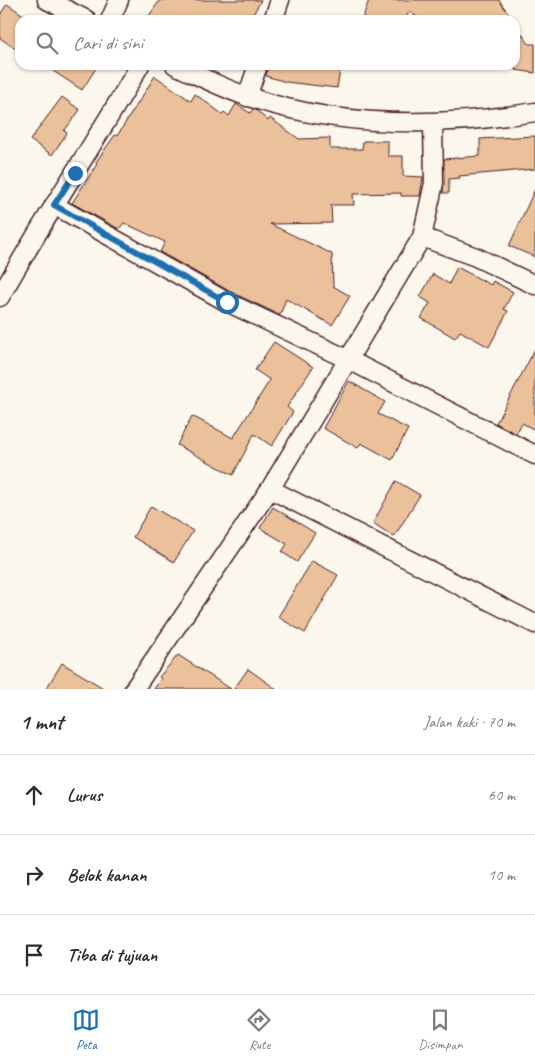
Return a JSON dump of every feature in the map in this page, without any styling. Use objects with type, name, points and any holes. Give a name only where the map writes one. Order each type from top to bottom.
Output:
[{"type":"street","points":[[48,0],[77,15]]},
{"type":"street","points":[[112,15],[119,0]]},
{"type":"street","points":[[275,15],[280,0]]},
{"type":"street","points":[[0,297],[137,70]]},
{"type":"street","points":[[186,70],[247,97],[301,112],[359,119],[433,123],[493,119],[535,112]]},
{"type":"street","points":[[247,97],[256,70]]},
{"type":"street","points":[[134,689],[270,489],[422,237],[434,182],[433,123]]},
{"type":"street","points":[[54,205],[204,290],[349,360],[535,455]]},
{"type":"street","points":[[422,237],[476,257],[535,285]]},
{"type":"street","points":[[270,489],[535,624]]},
{"type":"building","points":[[160,0],[261,0],[253,15],[150,15]]},
{"type":"building","points":[[369,0],[499,0],[510,15],[414,15],[409,12],[408,15],[364,15]]},
{"type":"building","points":[[7,4],[24,15],[15,15],[15,48],[0,38],[0,15]]},
{"type":"building","points":[[520,31],[529,44],[535,44],[535,73],[515,70],[520,70]]},
{"type":"building","points":[[52,70],[95,70],[82,90]]},
{"type":"building","points":[[267,70],[340,70],[337,88],[286,82],[266,76]]},
{"type":"building","points":[[155,76],[191,101],[195,94],[222,114],[224,112],[229,116],[236,104],[250,113],[253,109],[256,110],[268,121],[270,118],[299,139],[330,138],[330,149],[362,149],[363,141],[388,141],[388,156],[403,156],[403,176],[423,177],[420,196],[401,196],[401,193],[353,194],[354,205],[331,205],[332,223],[270,224],[332,254],[333,286],[350,296],[332,325],[286,299],[280,315],[231,292],[160,252],[165,242],[124,223],[119,229],[72,203],[97,164],[96,162],[115,135],[117,136]]},
{"type":"building","points":[[62,97],[80,110],[64,131],[67,133],[52,155],[30,140]]},
{"type":"building","points":[[535,136],[535,169],[459,176],[460,178],[449,179],[449,193],[443,193],[444,159],[480,156],[480,139]]},
{"type":"building","points":[[535,189],[535,257],[509,246]]},
{"type":"building","points":[[457,267],[491,285],[493,281],[513,292],[504,309],[508,311],[489,347],[460,331],[455,338],[421,318],[430,303],[420,297],[433,274],[449,284]]},
{"type":"building","points":[[274,342],[313,367],[287,407],[293,412],[272,446],[254,434],[233,475],[177,445],[192,416],[233,438],[270,380],[255,370]]},
{"type":"building","points":[[535,349],[535,430],[522,423],[516,434],[496,423]]},
{"type":"building","points":[[349,381],[385,402],[378,414],[408,429],[392,460],[361,443],[358,448],[323,428]]},
{"type":"building","points":[[396,481],[420,495],[394,537],[373,523]]},
{"type":"building","points":[[151,506],[193,531],[174,562],[133,537]]},
{"type":"building","points":[[273,507],[315,533],[297,562],[282,552],[287,544],[260,528]]},
{"type":"building","points":[[312,561],[338,575],[305,633],[278,617]]},
{"type":"building","points":[[178,655],[231,689],[154,689],[161,679],[159,677]]},
{"type":"building","points":[[62,663],[105,689],[46,689]]},
{"type":"building","points":[[248,669],[276,689],[234,689]]},
{"type":"route","points":[[75,173],[54,205],[227,302]]}]
